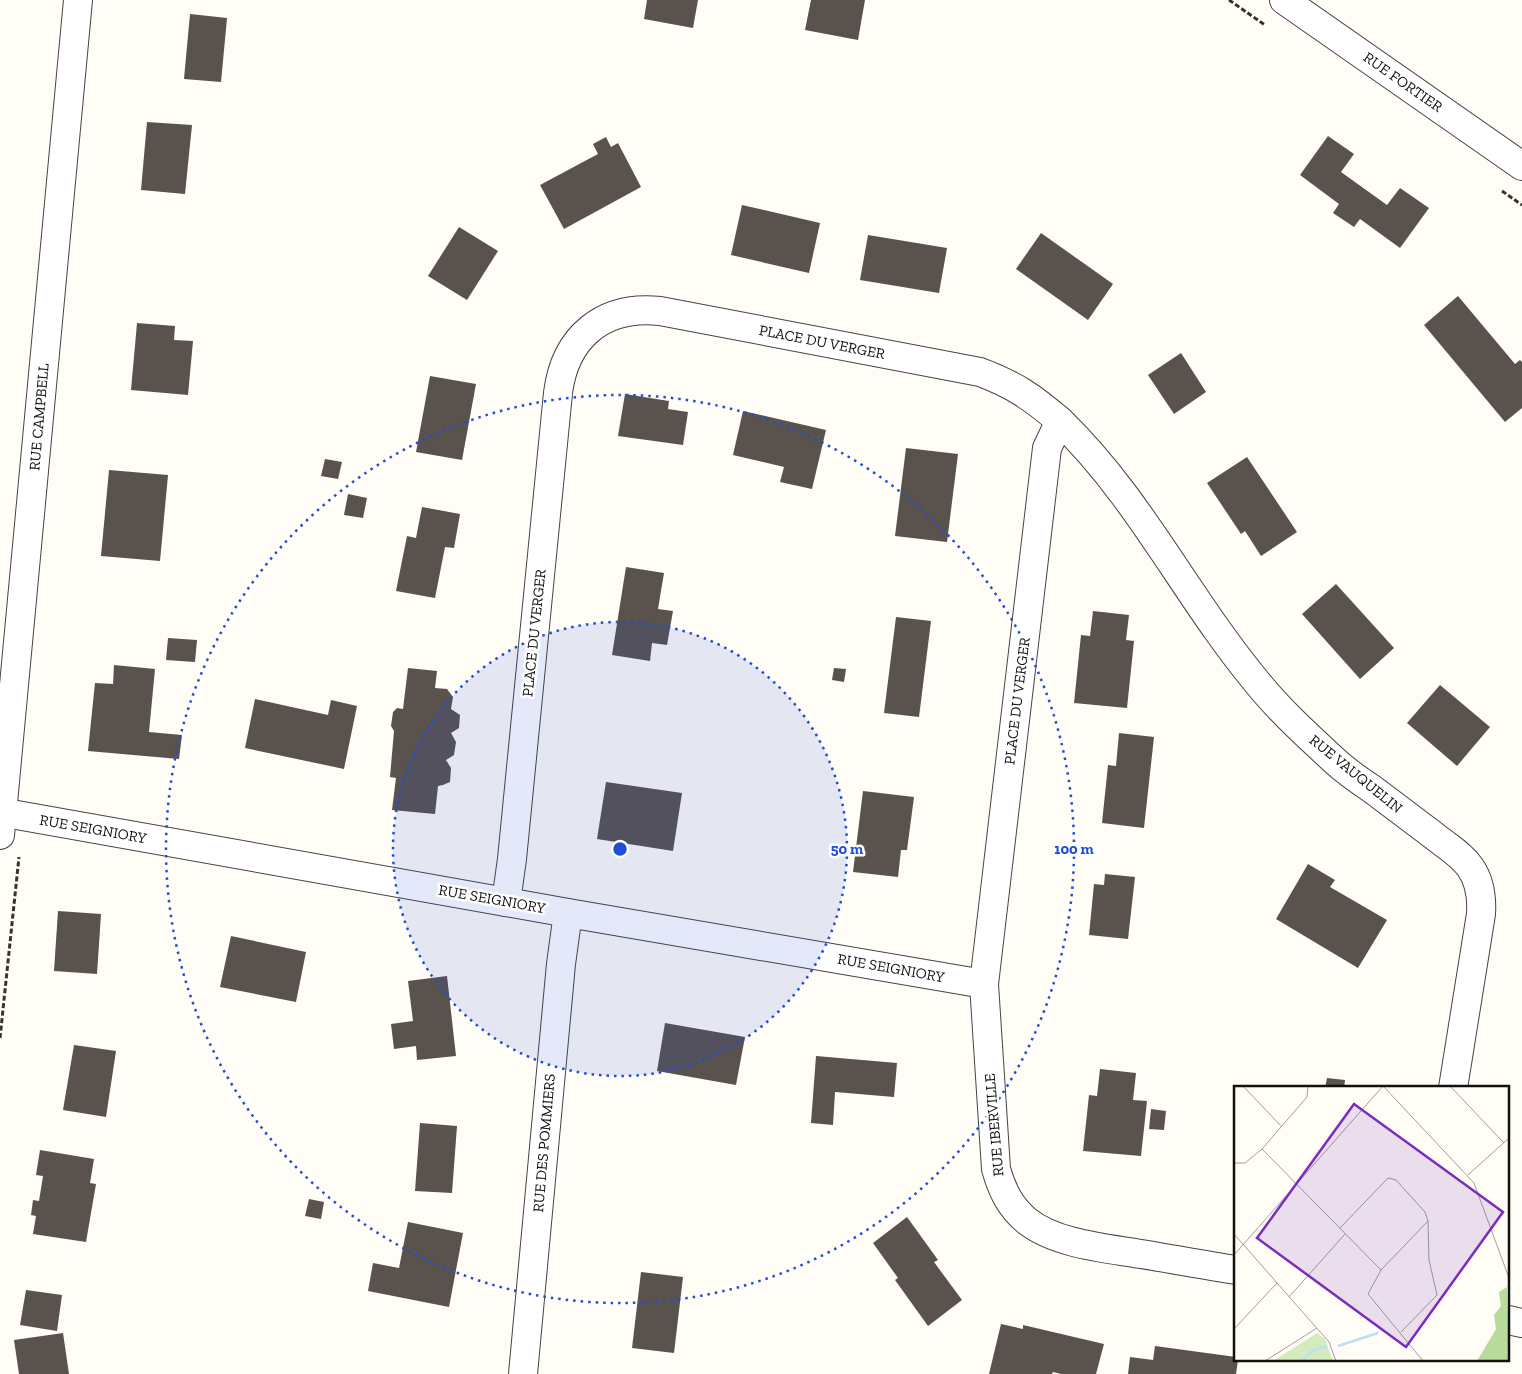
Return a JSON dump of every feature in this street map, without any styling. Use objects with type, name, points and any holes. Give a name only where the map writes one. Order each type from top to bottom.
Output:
[{"type":"street","name":"RUE CAMPBELL","points":[[1,820],[78,0]]},
{"type":"street","name":"RUE FORTIER","points":[[1284,0],[1522,166]]},
{"type":"street","name":"PLACE DU VERGER","points":[[506,902],[512,859],[560,376],[569,353],[588,331],[602,320],[613,315],[636,310],[648,310],[980,372],[1017,388],[1060,421],[1047,448],[984,984]]},
{"type":"street","name":"RUE VAUQUELIN","points":[[1060,421],[1094,456],[1118,486],[1256,682],[1294,724],[1339,765],[1439,840],[1464,861],[1476,876],[1481,895],[1481,914],[1453,1086]]},
{"type":"street","name":"RUE SEIGNIORY","points":[[1,820],[506,902],[984,984]]},
{"type":"street","name":"RUE DES POMMIERS","points":[[523,1374],[560,973],[568,913]]},
{"type":"street","name":"RUE IBERVILLE","points":[[984,984],[996,1169],[1004,1193],[1019,1213],[1038,1228],[1061,1238],[1094,1246],[1234,1270]]},
{"type":"path","points":[[0,1038],[18,861]]},
{"type":"building","points":[[647,0],[698,0],[693,28],[644,19]]},
{"type":"building","points":[[811,0],[865,0],[858,40],[805,30]]},
{"type":"building","points":[[190,14],[227,18],[221,82],[184,79]]},
{"type":"building","points":[[147,122],[192,125],[185,194],[141,190]]},
{"type":"building","points":[[1328,136],[1354,154],[1341,172],[1387,205],[1400,188],[1429,208],[1400,248],[1360,219],[1354,227],[1333,213],[1339,204],[1300,175]]},
{"type":"building","points":[[606,137],[611,147],[618,143],[641,187],[564,229],[540,185],[598,154],[593,144]]},
{"type":"building","points":[[742,205],[820,223],[809,273],[731,255]]},
{"type":"building","points":[[459,227],[498,251],[467,300],[428,276]]},
{"type":"building","points":[[1041,233],[1113,284],[1088,320],[1016,269]]},
{"type":"building","points":[[868,235],[947,248],[939,293],[860,280]]},
{"type":"building","points":[[1458,296],[1515,364],[1520,360],[1522,362],[1522,408],[1505,422],[1424,325]]},
{"type":"building","points":[[137,323],[175,326],[174,340],[193,341],[188,395],[131,390]]},
{"type":"building","points":[[1181,353],[1206,392],[1174,414],[1148,375]]},
{"type":"building","points":[[430,376],[476,384],[462,460],[416,452]]},
{"type":"building","points":[[625,394],[669,401],[668,409],[688,412],[683,445],[618,436]]},
{"type":"building","points":[[743,411],[826,430],[812,489],[780,482],[784,467],[733,455]]},
{"type":"building","points":[[906,448],[958,454],[947,542],[895,536]]},
{"type":"building","points":[[1247,457],[1297,532],[1261,556],[1245,531],[1241,534],[1207,483]]},
{"type":"building","points":[[325,459],[342,462],[338,479],[321,476]]},
{"type":"building","points":[[109,470],[168,475],[160,561],[101,556]]},
{"type":"building","points":[[348,494],[367,498],[363,518],[344,515]]},
{"type":"building","points":[[422,507],[460,514],[454,548],[445,547],[435,598],[396,591],[407,536],[416,538]]},
{"type":"building","points":[[626,567],[664,573],[658,609],[673,611],[667,645],[652,643],[650,661],[612,655]]},
{"type":"building","points":[[1336,584],[1394,648],[1360,679],[1302,614]]},
{"type":"building","points":[[1093,611],[1129,615],[1126,640],[1134,641],[1127,708],[1074,703],[1081,635],[1090,636]]},
{"type":"building","points":[[896,617],[931,621],[919,717],[884,713]]},
{"type":"building","points":[[168,638],[197,640],[195,662],[166,660]]},
{"type":"building","points":[[114,665],[155,669],[149,732],[182,735],[179,759],[88,751],[95,683],[113,684]]},
{"type":"building","points":[[408,668],[437,671],[435,688],[447,689],[453,697],[451,709],[460,715],[459,728],[451,733],[456,742],[454,755],[446,760],[451,768],[450,782],[438,786],[435,814],[392,810],[396,778],[390,777],[394,731],[391,726],[393,712],[397,708],[403,709]]},
{"type":"building","points":[[834,668],[846,669],[844,682],[832,680]]},
{"type":"building","points":[[1440,685],[1490,727],[1457,766],[1407,723]]},
{"type":"building","points":[[255,699],[328,715],[331,700],[357,706],[344,769],[245,748]]},
{"type":"building","points":[[1119,733],[1154,737],[1144,828],[1102,823],[1108,765],[1116,766]]},
{"type":"building","points":[[606,782],[682,793],[673,851],[597,839]]},
{"type":"building","points":[[863,791],[914,797],[907,850],[901,850],[898,877],[853,872]]},
{"type":"building","points":[[1308,864],[1335,880],[1330,887],[1387,920],[1358,968],[1276,919]]},
{"type":"building","points":[[1105,874],[1135,877],[1128,939],[1089,935],[1094,884],[1104,885]]},
{"type":"building","points":[[58,911],[101,914],[97,974],[54,971]]},
{"type":"building","points":[[231,936],[306,952],[296,1002],[220,987]]},
{"type":"building","points":[[447,976],[456,1056],[417,1060],[416,1046],[394,1049],[391,1024],[413,1021],[408,981]]},
{"type":"building","points":[[665,1023],[745,1037],[736,1085],[657,1071]]},
{"type":"building","points":[[74,1045],[116,1051],[106,1117],[63,1110]]},
{"type":"building","points":[[816,1056],[897,1063],[894,1097],[835,1092],[833,1125],[811,1123]]},
{"type":"building","points":[[1100,1069],[1136,1073],[1133,1100],[1147,1101],[1141,1156],[1083,1151],[1089,1095],[1097,1096]]},
{"type":"building","points":[[1327,1078],[1345,1080],[1344,1086],[1325,1086]]},
{"type":"building","points":[[1151,1109],[1166,1111],[1164,1130],[1149,1129]]},
{"type":"building","points":[[420,1123],[457,1126],[452,1193],[415,1191]]},
{"type":"building","points":[[40,1150],[94,1159],[90,1183],[96,1184],[86,1242],[33,1234],[36,1216],[31,1215],[33,1200],[39,1201],[43,1176],[36,1175]]},
{"type":"building","points":[[309,1199],[324,1202],[321,1219],[305,1216]]},
{"type":"building","points":[[907,1217],[938,1260],[934,1262],[962,1300],[928,1326],[895,1280],[898,1278],[873,1243]]},
{"type":"building","points":[[408,1222],[463,1233],[449,1307],[368,1291],[373,1263],[399,1268]]},
{"type":"building","points":[[641,1272],[683,1277],[674,1353],[632,1348]]},
{"type":"building","points":[[26,1290],[62,1295],[57,1331],[20,1325]]},
{"type":"building","points":[[1001,1324],[1023,1329],[1023,1325],[1104,1344],[1096,1374],[1061,1374],[1053,1372],[1052,1374],[989,1374]]},
{"type":"building","points":[[63,1333],[69,1374],[19,1374],[14,1340]]},
{"type":"building","points":[[1155,1346],[1234,1357],[1234,1362],[1238,1362],[1236,1374],[1128,1374],[1130,1357],[1153,1360]]}]
